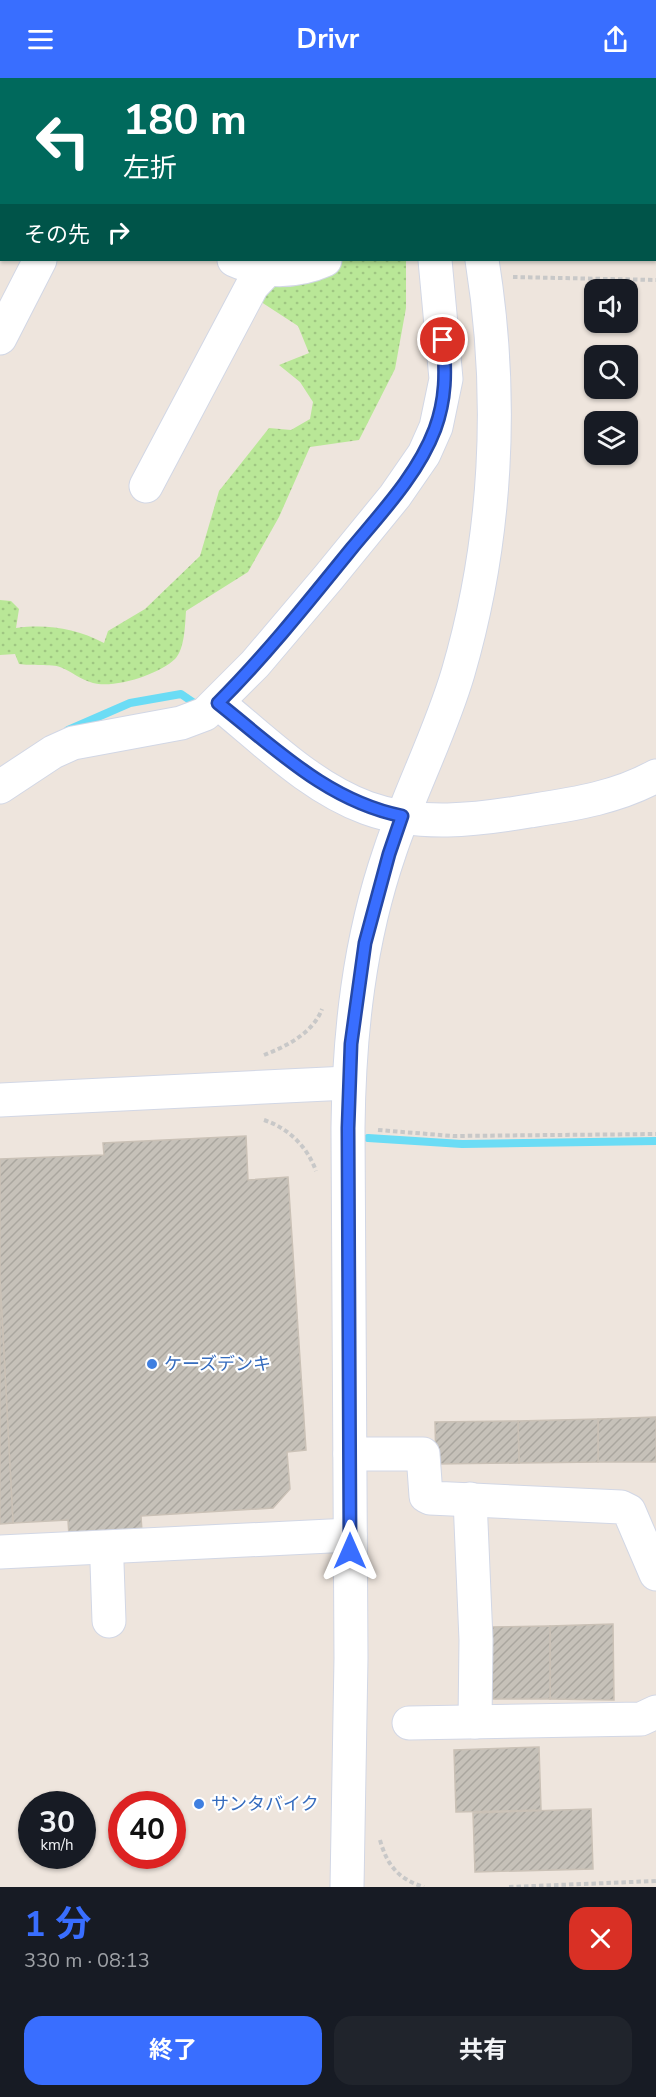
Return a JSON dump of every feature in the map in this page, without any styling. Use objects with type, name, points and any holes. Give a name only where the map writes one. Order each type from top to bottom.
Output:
[{"type":"street","points":[[0,338],[39,261]]},
{"type":"street","points":[[238,261],[268,269],[295,269],[322,261]]},
{"type":"street","points":[[0,787],[53,752],[73,743],[181,723],[200,717],[218,703],[287,628],[380,514],[416,466],[431,440],[442,408],[446,379],[435,261]]},
{"type":"street","points":[[347,1887],[350,1543],[348,1083],[361,963],[381,882],[402,816],[437,735],[458,672],[474,612],[483,557],[494,448],[495,415],[491,328],[494,268]]},
{"type":"street","points":[[146,486],[252,286],[268,269]]},
{"type":"street","points":[[218,703],[321,784],[367,808],[402,816],[445,820],[492,817],[602,798],[656,776]]},
{"type":"street","points":[[0,1100],[348,1083]]},
{"type":"street","points":[[350,1454],[419,1453],[424,1457],[426,1496],[430,1498],[621,1507],[629,1511],[656,1574]]},
{"type":"street","points":[[470,1499],[476,1641],[475,1722]]},
{"type":"street","points":[[0,1552],[350,1543]]},
{"type":"street","points":[[0,1568],[107,1563],[350,1543]]},
{"type":"street","points":[[107,1563],[109,1621]]},
{"type":"street","points":[[409,1723],[641,1719],[656,1712]]},
{"type":"path","points":[[494,268],[656,280]]},
{"type":"path","points":[[255,1057],[276,1050],[301,1035],[319,1018],[326,999]]},
{"type":"path","points":[[259,1118],[276,1124],[294,1135],[312,1160],[319,1178]]},
{"type":"path","points":[[348,1128],[453,1136],[656,1134]]},
{"type":"path","points":[[509,1887],[656,1881]]},
{"type":"green space","points":[[319,261],[406,261],[406,308],[395,369],[359,440],[310,447],[279,517],[248,572],[186,611],[181,649],[168,665],[136,679],[102,684],[89,682],[57,666],[19,664],[15,654],[0,655],[0,600],[11,601],[19,609],[16,628],[61,628],[104,643],[108,631],[145,609],[200,556],[219,491],[269,428],[291,430],[310,419],[313,402],[300,382],[279,365],[309,353],[298,326],[255,298],[262,283]]},
{"type":"building","name":"ケーズデンキ","points":[[246,1136],[248,1180],[288,1177],[306,1450],[287,1452],[290,1489],[273,1508],[141,1516],[142,1532],[69,1536],[68,1520],[13,1523],[0,1279],[0,1159],[104,1155],[103,1143]]},
{"type":"building","points":[[0,1279],[13,1523],[0,1524]]},
{"type":"building","points":[[656,1417],[656,1462],[598,1462],[598,1419]]},
{"type":"building","points":[[598,1419],[598,1462],[519,1463],[518,1421]]},
{"type":"building","points":[[518,1421],[519,1463],[436,1464],[435,1422]]},
{"type":"building","points":[[613,1624],[614,1700],[550,1699],[550,1626]]},
{"type":"building","points":[[550,1626],[550,1699],[491,1699],[490,1627]]},
{"type":"building","points":[[539,1747],[541,1810],[456,1812],[454,1750]]},
{"type":"building","points":[[591,1809],[593,1869],[475,1872],[473,1813]]},
{"type":"waterway","points":[[68,730],[130,703],[181,694],[200,707]]},
{"type":"waterway","points":[[368,1138],[462,1144],[656,1141]]},
{"type":"place","name":"ケーズデンキ","points":[[152,1364]]},
{"type":"place","name":"サンタバイク","points":[[199,1804]]},
{"type":"route","points":[[350,1551],[348,1083],[357,991],[365,943],[389,854],[402,816],[367,808],[334,792],[309,776],[218,703],[287,628],[394,496],[424,454],[436,427],[445,391],[443,340]]}]
